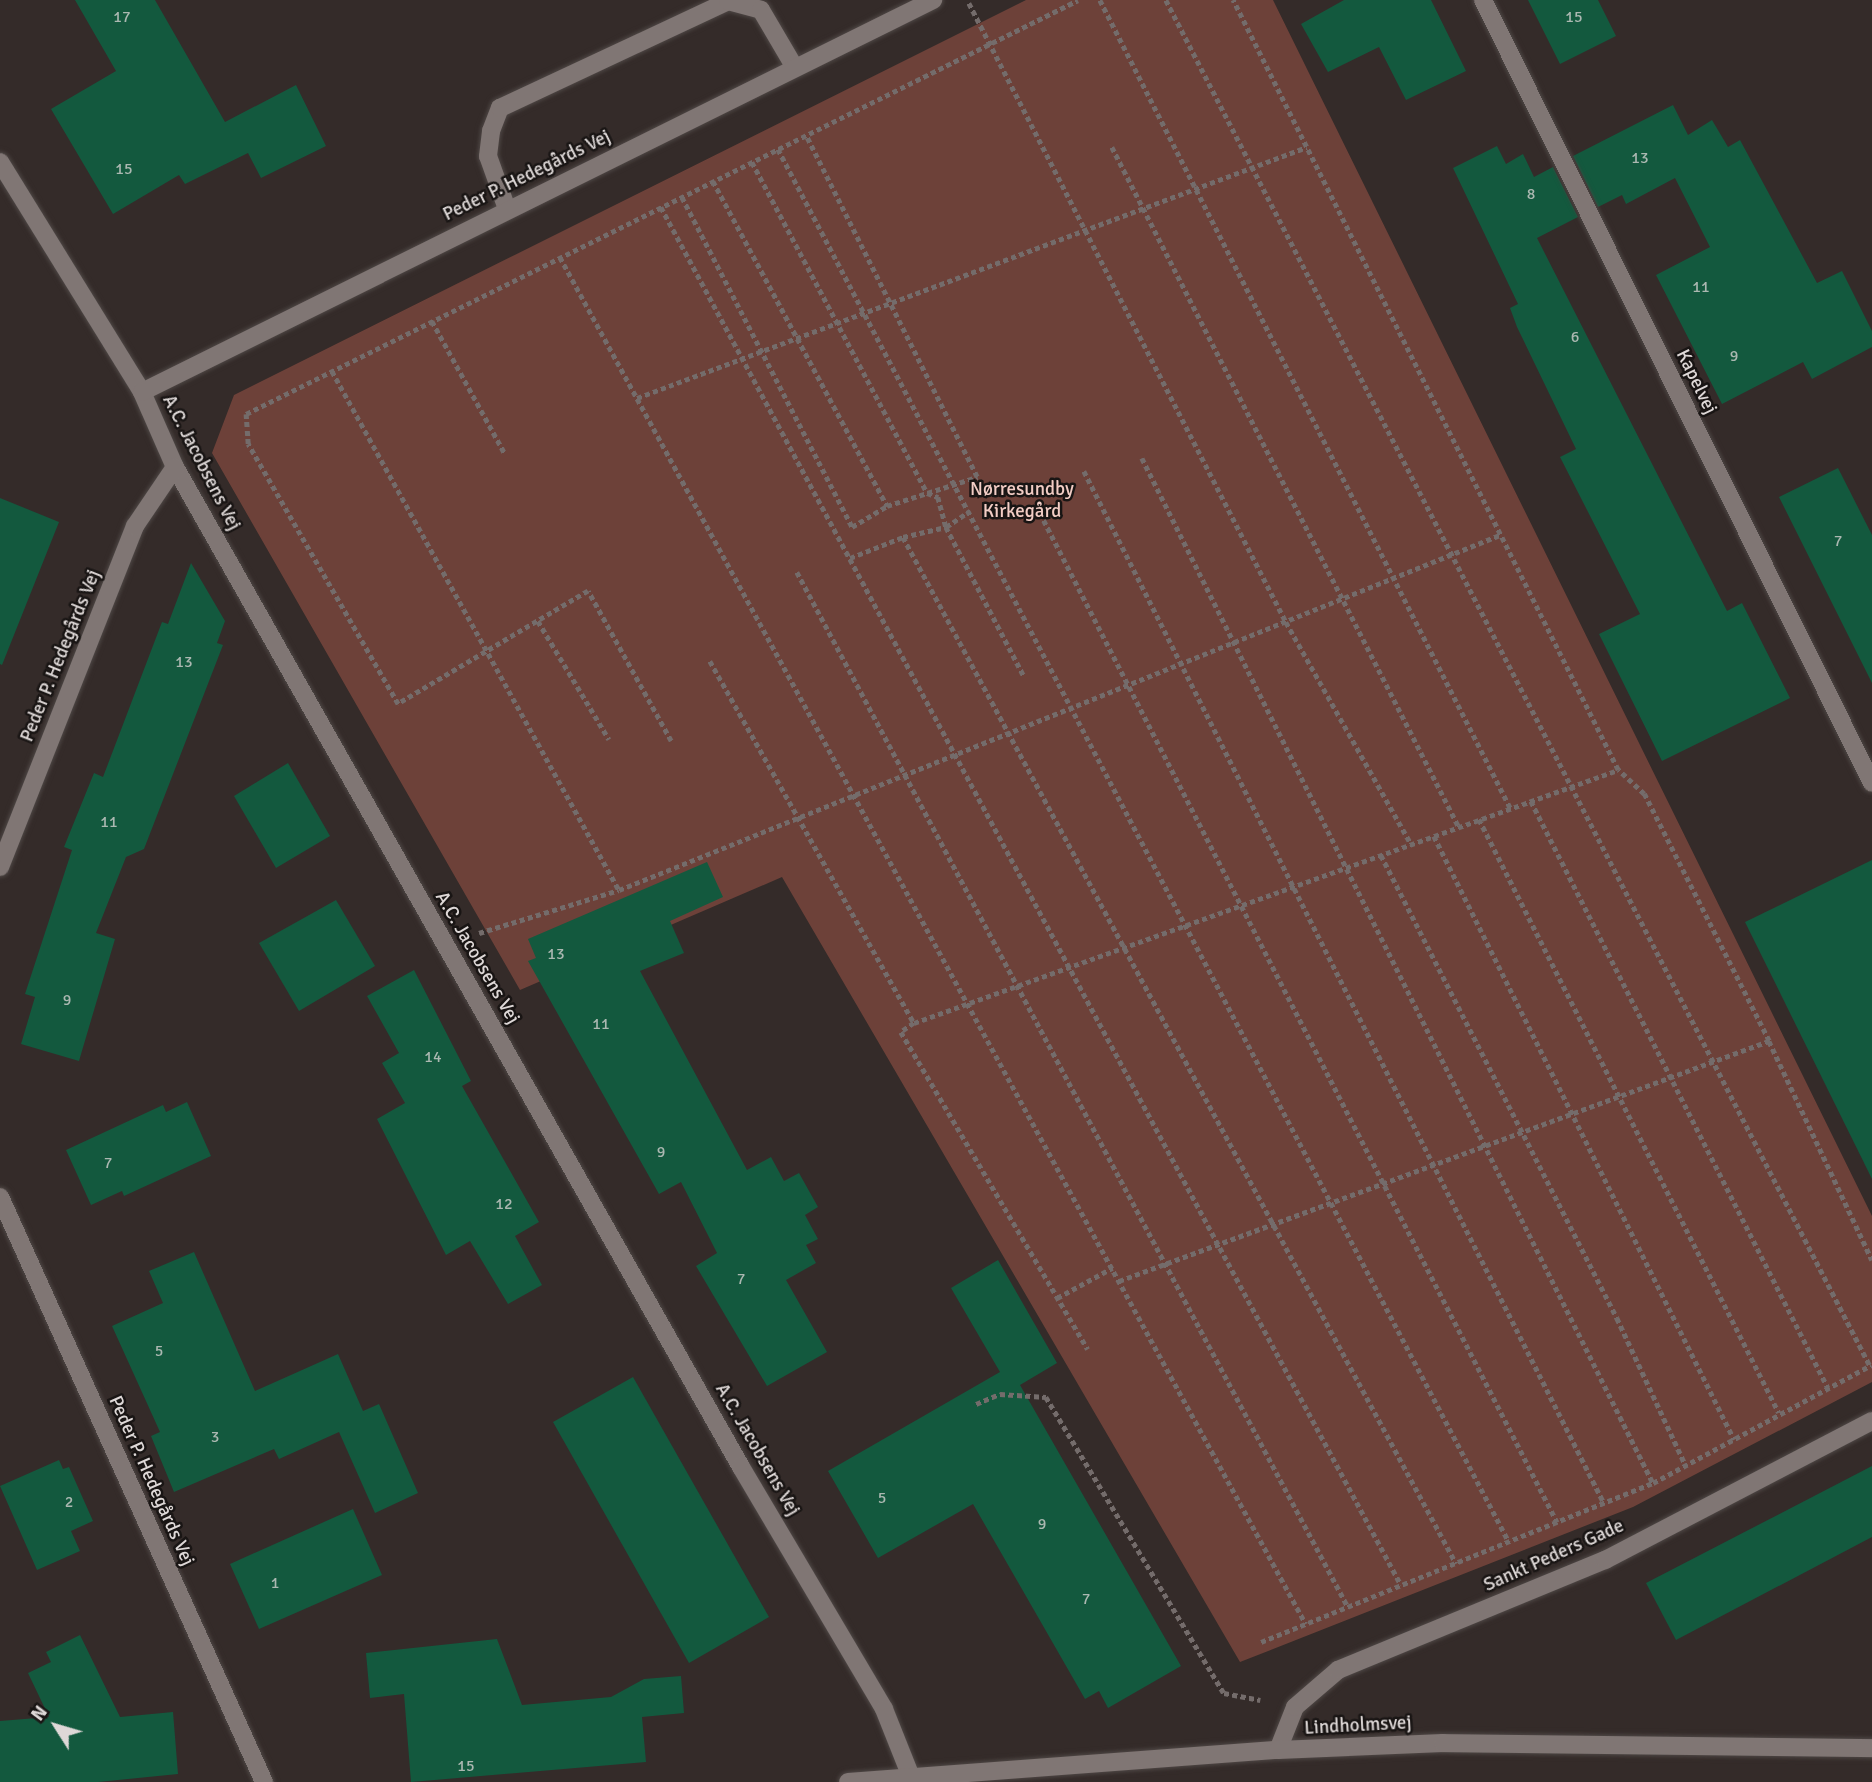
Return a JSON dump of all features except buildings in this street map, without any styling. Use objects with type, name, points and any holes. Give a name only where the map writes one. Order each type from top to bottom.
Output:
[{"type":"street","name":"Peder P. Hedegårds Vej","points":[[142,392],[933,0]]},
{"type":"street","name":"Kapelvej","points":[[1483,0],[1872,783]]},
{"type":"street","points":[[507,209],[488,156],[500,108],[728,1],[761,10],[795,68]]},
{"type":"street","name":"A.C. Jacobsens Vej","points":[[0,162],[142,392],[175,467],[741,1467],[884,1709],[911,1777]]},
{"type":"street","name":"Peder P. Hedegårds Vej","points":[[0,867],[135,526],[175,467]]},
{"type":"street","name":"Peder P. Hedegårds Vej","points":[[0,1197],[264,1782]]},
{"type":"street","name":"Sankt Peders Gade","points":[[1278,1750],[1295,1707],[1338,1670],[1605,1560],[1872,1421]]},
{"type":"street","name":"Lindholmsvej","points":[[848,1782],[911,1777],[1072,1774],[1278,1750],[1443,1743],[1872,1748]]},
{"type":"path","points":[[967,0],[1286,622],[1411,844]]},
{"type":"path","points":[[671,741],[589,591],[398,704],[248,444],[246,414],[1077,0]]},
{"type":"path","points":[[1100,0],[1511,809]]},
{"type":"path","points":[[1166,0],[1871,1365],[1653,1483],[1261,1642]]},
{"type":"path","points":[[1233,0],[1618,770],[1644,794],[1769,1041],[1872,1260]]},
{"type":"path","points":[[682,197],[852,527],[887,506],[977,477],[806,135]]},
{"type":"path","points":[[1112,147],[1459,827]]},
{"type":"path","points":[[637,398],[1087,232],[1307,147]]},
{"type":"path","points":[[778,149],[1074,707],[1509,1542]]},
{"type":"path","points":[[752,162],[927,493],[938,497],[946,527],[1024,676]]},
{"type":"path","points":[[713,181],[887,506]]},
{"type":"path","points":[[661,207],[1401,1585]]},
{"type":"path","points":[[560,257],[1306,1624]]},
{"type":"path","points":[[432,321],[505,454]]},
{"type":"path","points":[[332,370],[619,890]]},
{"type":"path","points":[[1142,458],[1653,1483]]},
{"type":"path","points":[[1084,471],[1178,665],[1604,1503]]},
{"type":"path","points":[[1036,505],[1126,686],[1557,1522]]},
{"type":"path","points":[[850,558],[904,537],[946,527],[970,511]]},
{"type":"path","points":[[445,944],[619,890],[1500,535]]},
{"type":"path","points":[[904,537],[1456,1563]]},
{"type":"path","points":[[797,572],[1349,1606]]},
{"type":"path","points":[[538,621],[609,739]]},
{"type":"path","points":[[710,661],[914,1023]]},
{"type":"path","points":[[1087,1349],[901,1032],[914,1023],[1618,770]]},
{"type":"path","points":[[1531,801],[1828,1388]]},
{"type":"path","points":[[1479,819],[1779,1413]]},
{"type":"path","points":[[1434,836],[1734,1439]]},
{"type":"path","points":[[1381,855],[1522,1132],[1686,1466]]},
{"type":"path","points":[[1119,1281],[1769,1041]]},
{"type":"path","points":[[1058,1297],[1112,1268]]},
{"type":"path","points":[[976,1404],[1000,1395],[1046,1397],[1224,1693],[1295,1707]]},
{"type":"green space","name":"Nørresundby Kirkegård","points":[[1026,0],[1273,0],[1872,1216],[1872,1382],[1633,1507],[1240,1662],[782,877],[520,990],[212,453],[234,395]]}]
